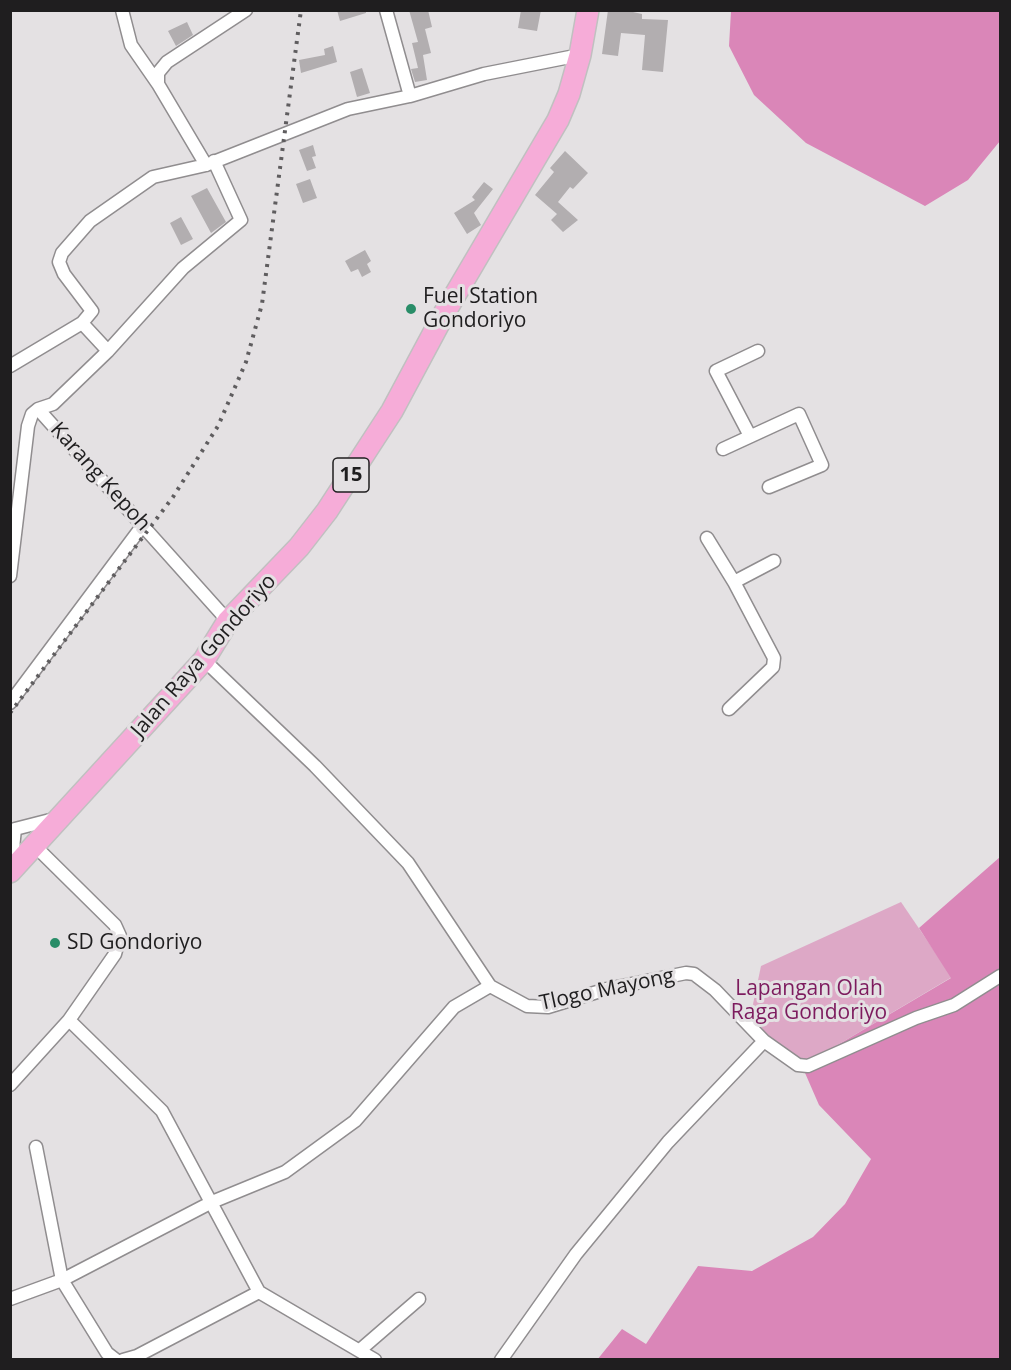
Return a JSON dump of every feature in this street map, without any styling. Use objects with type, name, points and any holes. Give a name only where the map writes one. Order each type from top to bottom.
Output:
[{"type":"highway","name":"Jalan Raya Gondoriyo","points":[[11,872],[204,660],[228,621],[299,548],[327,511],[392,411],[429,340],[558,120],[569,94],[580,56],[588,10]]},
{"type":"street","points":[[38,409],[53,404],[108,351],[176,275],[241,220],[210,163],[130,45],[122,10]]},
{"type":"street","points":[[158,84],[160,67],[246,10]]},
{"type":"street","points":[[386,10],[410,96]]},
{"type":"street","points":[[10,366],[82,323],[92,311],[64,273],[59,262],[62,253],[90,220],[153,177],[210,163],[348,109],[410,96],[484,74],[580,56]]},
{"type":"street","points":[[82,323],[108,351]]},
{"type":"street","points":[[750,436],[716,371],[758,351]]},
{"type":"street","name":"Karang Kepoh","points":[[10,576],[15,505],[28,426],[32,414],[38,409],[228,621]]},
{"type":"street","points":[[723,449],[799,414],[822,465],[769,487]]},
{"type":"street","points":[[10,703],[143,525]]},
{"type":"street","points":[[707,538],[734,582],[774,658],[773,667],[729,709]]},
{"type":"street","points":[[734,582],[774,561]]},
{"type":"street","name":"Tlogo Mayong","points":[[204,660],[315,766],[408,863],[490,986],[527,1006],[548,1007],[607,989],[686,973],[694,974],[715,990],[764,1041],[798,1065],[808,1066],[916,1018],[954,1005],[1000,976]]},
{"type":"street","points":[[11,872],[13,826],[62,817]]},
{"type":"street","points":[[10,1085],[69,1020],[115,954],[120,936],[115,925],[36,847]]},
{"type":"street","points":[[10,1299],[62,1280],[212,1202],[285,1172],[355,1121],[454,1007],[490,986]]},
{"type":"street","points":[[69,1020],[162,1111],[259,1292],[375,1359]]},
{"type":"street","points":[[501,1359],[576,1254],[668,1142],[764,1041]]},
{"type":"street","points":[[36,1147],[62,1280],[107,1353],[116,1359]]},
{"type":"street","points":[[123,1359],[137,1356],[259,1292]]},
{"type":"street","points":[[360,1350],[419,1299]]},
{"type":"green space","name":"Lapangan Olah Raga Gondoriyo","points":[[901,902],[952,977],[802,1066],[765,1034],[752,1009],[761,966]]},
{"type":"shaded area","points":[[731,11],[1000,11],[1000,141],[968,180],[925,206],[806,143],[754,95],[729,46]]},
{"type":"shaded area","points":[[1000,857],[1000,1359],[597,1360],[622,1329],[646,1344],[698,1266],[752,1271],[813,1237],[845,1204],[871,1159],[819,1105],[802,1066],[951,978],[919,928]]},
{"type":"building","points":[[337,10],[366,10],[366,13],[340,21]]},
{"type":"building","points":[[409,10],[428,10],[432,27],[425,29],[431,53],[423,55],[427,80],[415,82],[411,69],[418,68],[412,43],[418,42]]},
{"type":"building","points":[[521,10],[541,10],[537,31],[518,28]]},
{"type":"building","points":[[608,10],[624,10],[642,14],[642,19],[668,20],[663,72],[642,70],[645,35],[621,33],[618,56],[602,54]]},
{"type":"building","points":[[187,22],[193,35],[176,46],[168,31]]},
{"type":"building","points":[[333,46],[337,62],[301,73],[299,60],[325,55],[324,49]]},
{"type":"building","points":[[362,68],[370,93],[357,97],[350,72]]},
{"type":"building","points":[[313,145],[316,156],[312,157],[316,168],[307,171],[299,150]]},
{"type":"building","points":[[565,151],[588,173],[573,189],[570,187],[558,202],[578,220],[563,232],[551,220],[557,214],[535,195],[554,172],[550,168]]},
{"type":"building","points":[[310,179],[317,198],[303,203],[296,184]]},
{"type":"building","points":[[484,182],[493,189],[474,213],[481,225],[467,234],[454,213],[475,200],[472,197]]},
{"type":"building","points":[[207,188],[226,222],[211,233],[191,196]]},
{"type":"building","points":[[181,217],[193,239],[181,245],[170,223]]},
{"type":"building","points":[[365,250],[371,261],[367,264],[371,272],[362,277],[358,269],[351,272],[345,261]]},
{"type":"railway","points":[[10,713],[173,497],[218,426],[246,362],[262,304],[301,10]]},
{"type":"place","name":"Fuel Station Gondoriyo","points":[[411,309]]},
{"type":"place","name":"SD Gondoriyo","points":[[55,943]]}]
